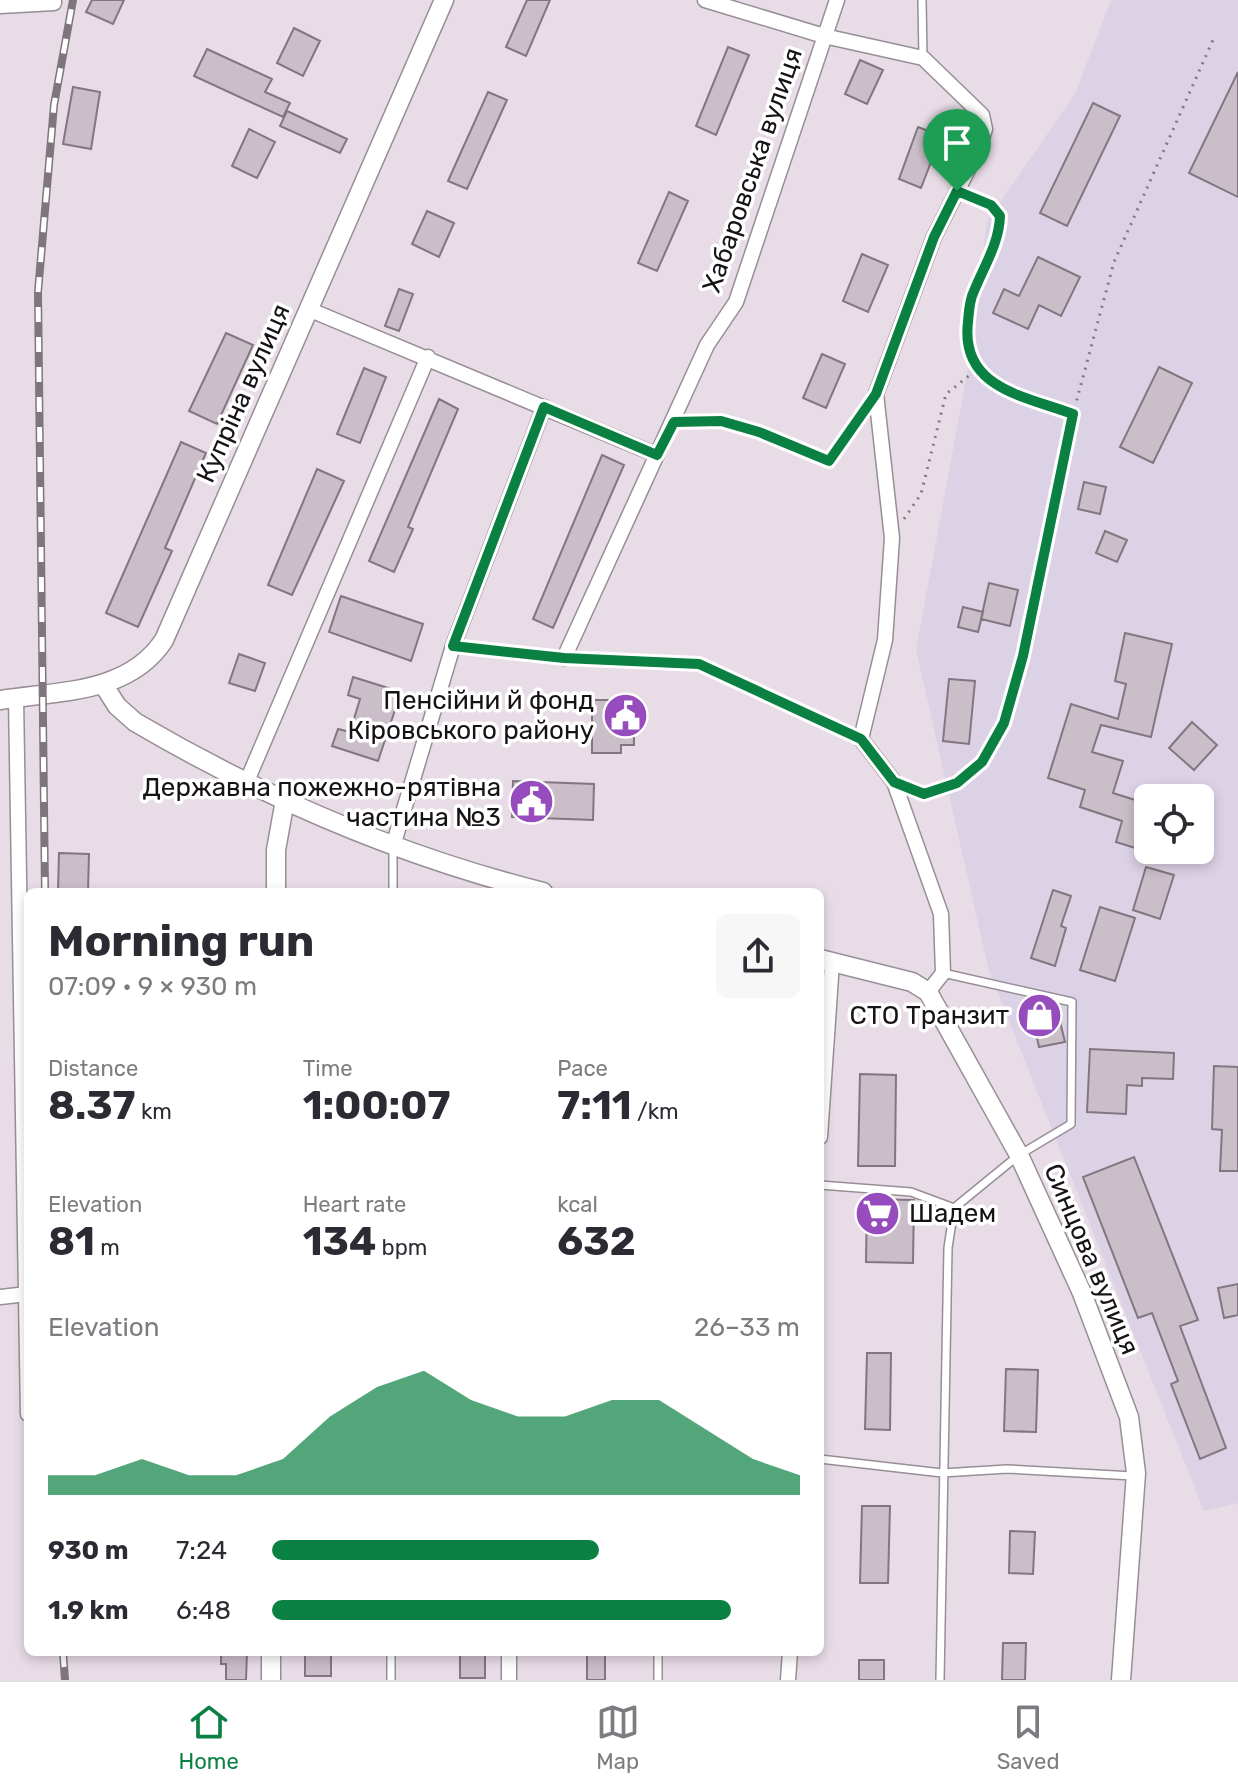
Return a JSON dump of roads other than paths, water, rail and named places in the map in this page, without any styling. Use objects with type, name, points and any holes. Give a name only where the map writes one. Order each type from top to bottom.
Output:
[{"type":"street","name":"Купріна вулиця","points":[[8,699],[103,684],[138,670],[164,640],[444,0]]},
{"type":"street","points":[[705,0],[824,36],[923,58],[982,115],[985,129],[979,148],[934,237],[876,394],[892,538],[885,640],[861,739],[894,782],[941,914],[943,973],[928,992],[912,982],[826,960],[824,1019]]},
{"type":"street","name":"Хабаровська вулиця","points":[[564,658],[707,345],[736,302],[790,149],[837,0]]},
{"type":"street","points":[[0,6],[54,2]]},
{"type":"street","points":[[308,309],[657,455]]},
{"type":"street","points":[[247,781],[428,357]]},
{"type":"street","points":[[393,846],[453,646],[544,407]]},
{"type":"street","points":[[103,684],[117,706],[135,722],[285,800],[393,846],[528,888]]},
{"type":"street","points":[[8,699],[24,1200]]},
{"type":"street","points":[[276,888],[276,850],[285,800]]},
{"type":"street","name":"Синцова вулиця","points":[[928,992],[1019,1155],[1082,1293],[1129,1417],[1136,1476],[1121,1680]]},
{"type":"street","points":[[0,1297],[24,1294]]},
{"type":"street","points":[[271,1656],[271,1680]]},
{"type":"street","points":[[509,1656],[509,1680]]},
{"type":"street","points":[[788,1680],[790,1656]]},
{"type":"lane","points":[[922,0],[923,58]]},
{"type":"lane","points":[[674,422],[721,421],[759,432],[829,461],[876,394]]},
{"type":"lane","points":[[453,646],[564,658],[699,664],[861,739]]},
{"type":"lane","points":[[393,846],[393,888]]},
{"type":"lane","points":[[940,1680],[948,1248],[954,1208],[1019,1155],[1071,1124],[1072,1002],[943,973]]},
{"type":"lane","points":[[824,1185],[911,1192],[954,1208]]},
{"type":"lane","points":[[824,1459],[942,1473],[1007,1469],[1136,1476]]},
{"type":"lane","points":[[391,1656],[391,1680]]},
{"type":"lane","points":[[658,1656],[658,1680]]},
{"type":"railway","points":[[45,888],[38,292],[54,105],[73,0]]},
{"type":"railway","points":[[63,1656],[65,1680]]},
{"type":"place","name":"Пенсійни й фонд Кіровського району","points":[[625,715]]},
{"type":"place","name":"Державна пожежно-рятівна частина №3","points":[[532,802]]},
{"type":"place","name":"СТО Транзит","points":[[1040,1015]]},
{"type":"place","name":"Шадем","points":[[878,1213]]}]
